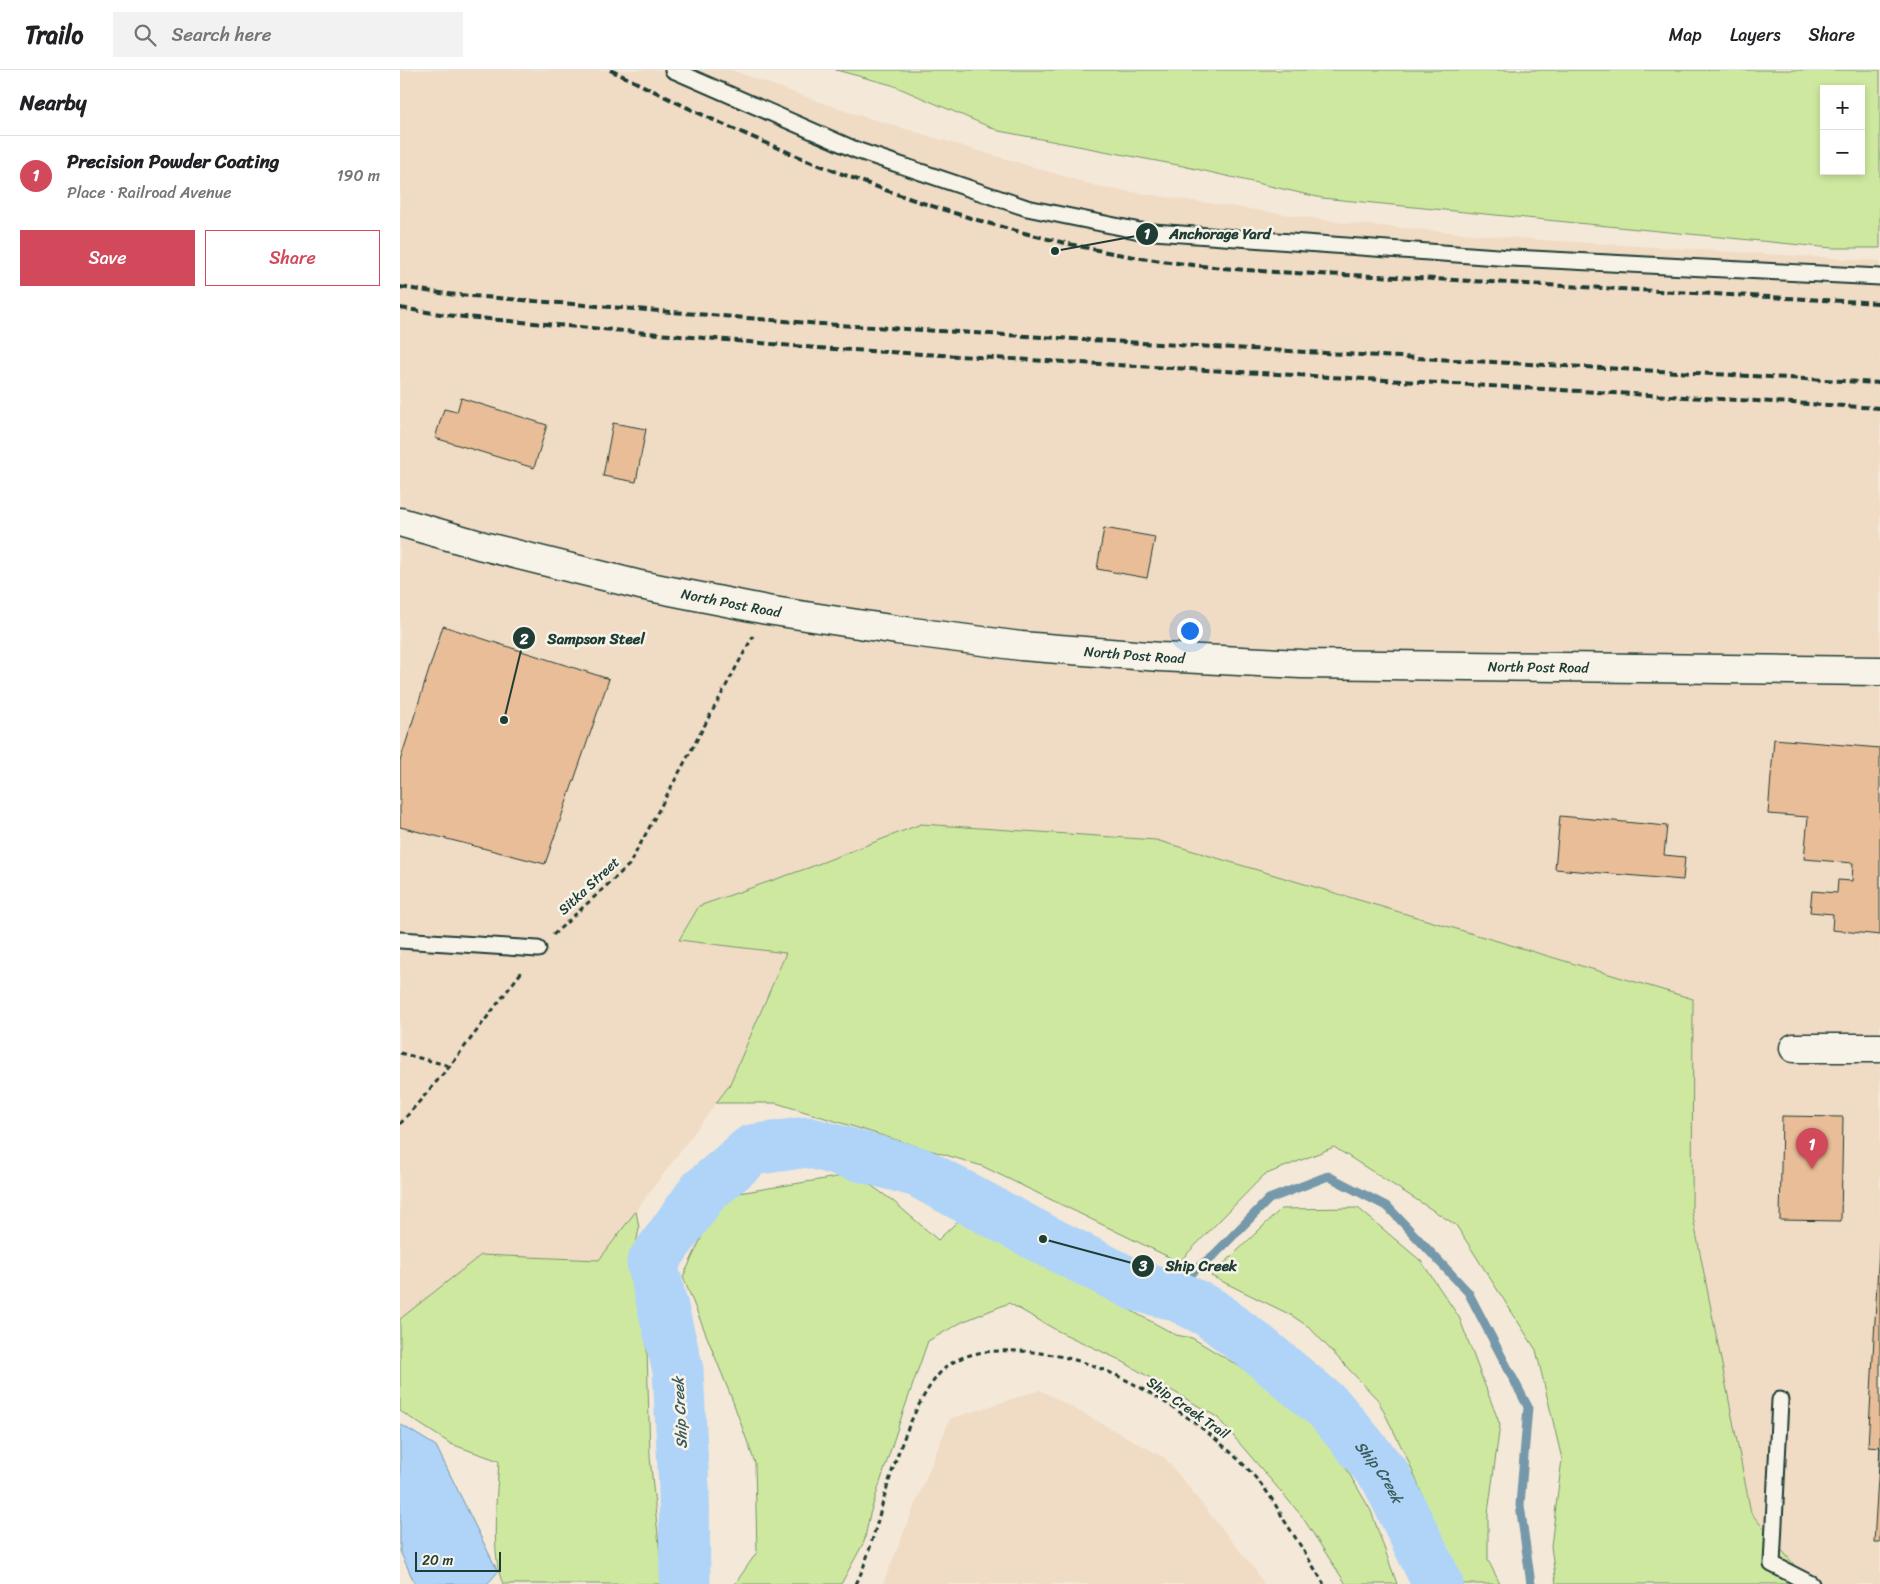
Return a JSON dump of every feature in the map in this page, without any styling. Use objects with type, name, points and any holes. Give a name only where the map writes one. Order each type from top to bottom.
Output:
[{"type":"street","name":"North Post Road","points":[[400,522],[483,546],[640,585],[767,610],[896,630],[1021,646],[1160,657],[1301,664],[1880,671]]},
{"type":"street","points":[[1794,1048],[1880,1048]]},
{"type":"lane","points":[[673,70],[866,154],[1027,208],[1140,231],[1511,258],[1880,277]]},
{"type":"lane","points":[[400,940],[538,949]]},
{"type":"lane","points":[[1780,1400],[1772,1564],[1811,1584]]},
{"type":"path","name":"Sitka Street","points":[[400,1124],[450,1066],[538,949],[629,865],[767,610]]},
{"type":"path","points":[[400,1053],[450,1066]]},
{"type":"path","name":"Ship Creek Trail","points":[[856,1584],[870,1553],[878,1519],[910,1422],[932,1383],[948,1365],[962,1358],[980,1352],[1002,1350],[1040,1352],[1077,1360],[1141,1388],[1194,1422],[1230,1452],[1264,1488],[1324,1584]]},
{"type":"shaded area","points":[[400,70],[731,70],[845,111],[1103,188],[1345,223],[1541,240],[1880,261],[1880,1584],[1810,1584],[1751,1513],[1692,1212],[1692,999],[808,868],[699,906],[679,939],[786,952],[729,1086],[599,1260],[481,1255],[400,1319]]},
{"type":"shaded area","points":[[1040,1390],[1165,1458],[1255,1570],[1264,1584],[883,1584],[950,1419]]},
{"type":"green space","points":[[836,70],[1880,70],[1880,248],[1832,248],[1322,198],[1183,166],[999,131],[892,85]]},
{"type":"green space","points":[[921,824],[1156,840],[1693,999],[1692,1212],[1751,1513],[1810,1584],[1556,1584],[1551,1546],[1562,1459],[1536,1350],[1456,1225],[1334,1147],[1264,1175],[1179,1262],[982,1166],[776,1103],[716,1103],[729,1086],[786,953],[679,940],[699,906],[808,868]]},
{"type":"green space","points":[[855,1174],[893,1201],[938,1240],[959,1220],[1176,1335],[1192,1338],[1252,1374],[1326,1434],[1371,1511],[1397,1584],[1346,1584],[1301,1515],[1217,1417],[1120,1360],[1058,1331],[1009,1303],[962,1322],[928,1341],[870,1514],[864,1542],[841,1584],[735,1584],[757,1552],[755,1463],[732,1399],[683,1277],[711,1217],[739,1193]]},
{"type":"green space","points":[[1358,1208],[1421,1261],[1459,1317],[1500,1425],[1488,1513],[1488,1560],[1500,1584],[1459,1584],[1408,1460],[1378,1400],[1309,1327],[1291,1315],[1211,1276],[1281,1209]]},
{"type":"green space","points":[[636,1211],[639,1228],[630,1278],[646,1314],[650,1457],[663,1584],[503,1584],[499,1572],[495,1541],[499,1461],[451,1444],[400,1411],[400,1319],[481,1255],[599,1260]]},
{"type":"water","points":[[400,1424],[436,1446],[498,1572],[487,1584],[415,1584],[400,1551]]},
{"type":"building","points":[[461,398],[547,425],[534,468],[435,438],[444,409],[457,412]]},
{"type":"building","points":[[613,423],[646,429],[636,482],[603,476]]},
{"type":"building","points":[[1104,528],[1155,537],[1147,578],[1097,569]]},
{"type":"building","points":[[443,626],[609,679],[545,864],[400,827],[400,761]]},
{"type":"building","points":[[1774,739],[1880,748],[1880,935],[1832,930],[1833,914],[1810,912],[1812,891],[1837,893],[1838,880],[1852,881],[1853,863],[1804,859],[1808,817],[1768,814]]},
{"type":"building","points":[[1560,816],[1667,826],[1664,855],[1685,857],[1683,880],[1555,869]]},
{"type":"building","points":[[1782,1116],[1843,1117],[1841,1221],[1780,1220]]},
{"type":"building","points":[[1880,1230],[1880,1447],[1868,1446]]},
{"type":"building","points":[[1880,1447],[1880,1542],[1874,1542]]},
{"type":"waterway","name":"Ship Creek","points":[[685,1584],[684,1488],[678,1370],[652,1263],[703,1192],[752,1150],[807,1142],[918,1172],[1136,1286],[1175,1295],[1209,1312],[1258,1349],[1329,1408],[1386,1477],[1438,1584]]},
{"type":"waterway","points":[[1166,1293],[1215,1254],[1269,1199],[1328,1176],[1388,1207],[1468,1292],[1528,1407],[1520,1505],[1531,1584]]},
{"type":"railway","points":[[610,70],[775,147],[901,196],[1030,235],[1115,254],[1191,265],[1316,274],[1880,303]]},
{"type":"railway","points":[[400,287],[447,294],[822,324],[1880,383]]},
{"type":"railway","points":[[400,308],[454,316],[817,348],[1880,408]]},
{"type":"place","name":"Anchorage Yard","points":[[1055,251]]},
{"type":"place","name":"Sampson Steel","points":[[504,720]]},
{"type":"place","name":"Precision Powder Coating","points":[[1812,1169]]},
{"type":"place","name":"Ship Creek","points":[[1043,1239]]}]
